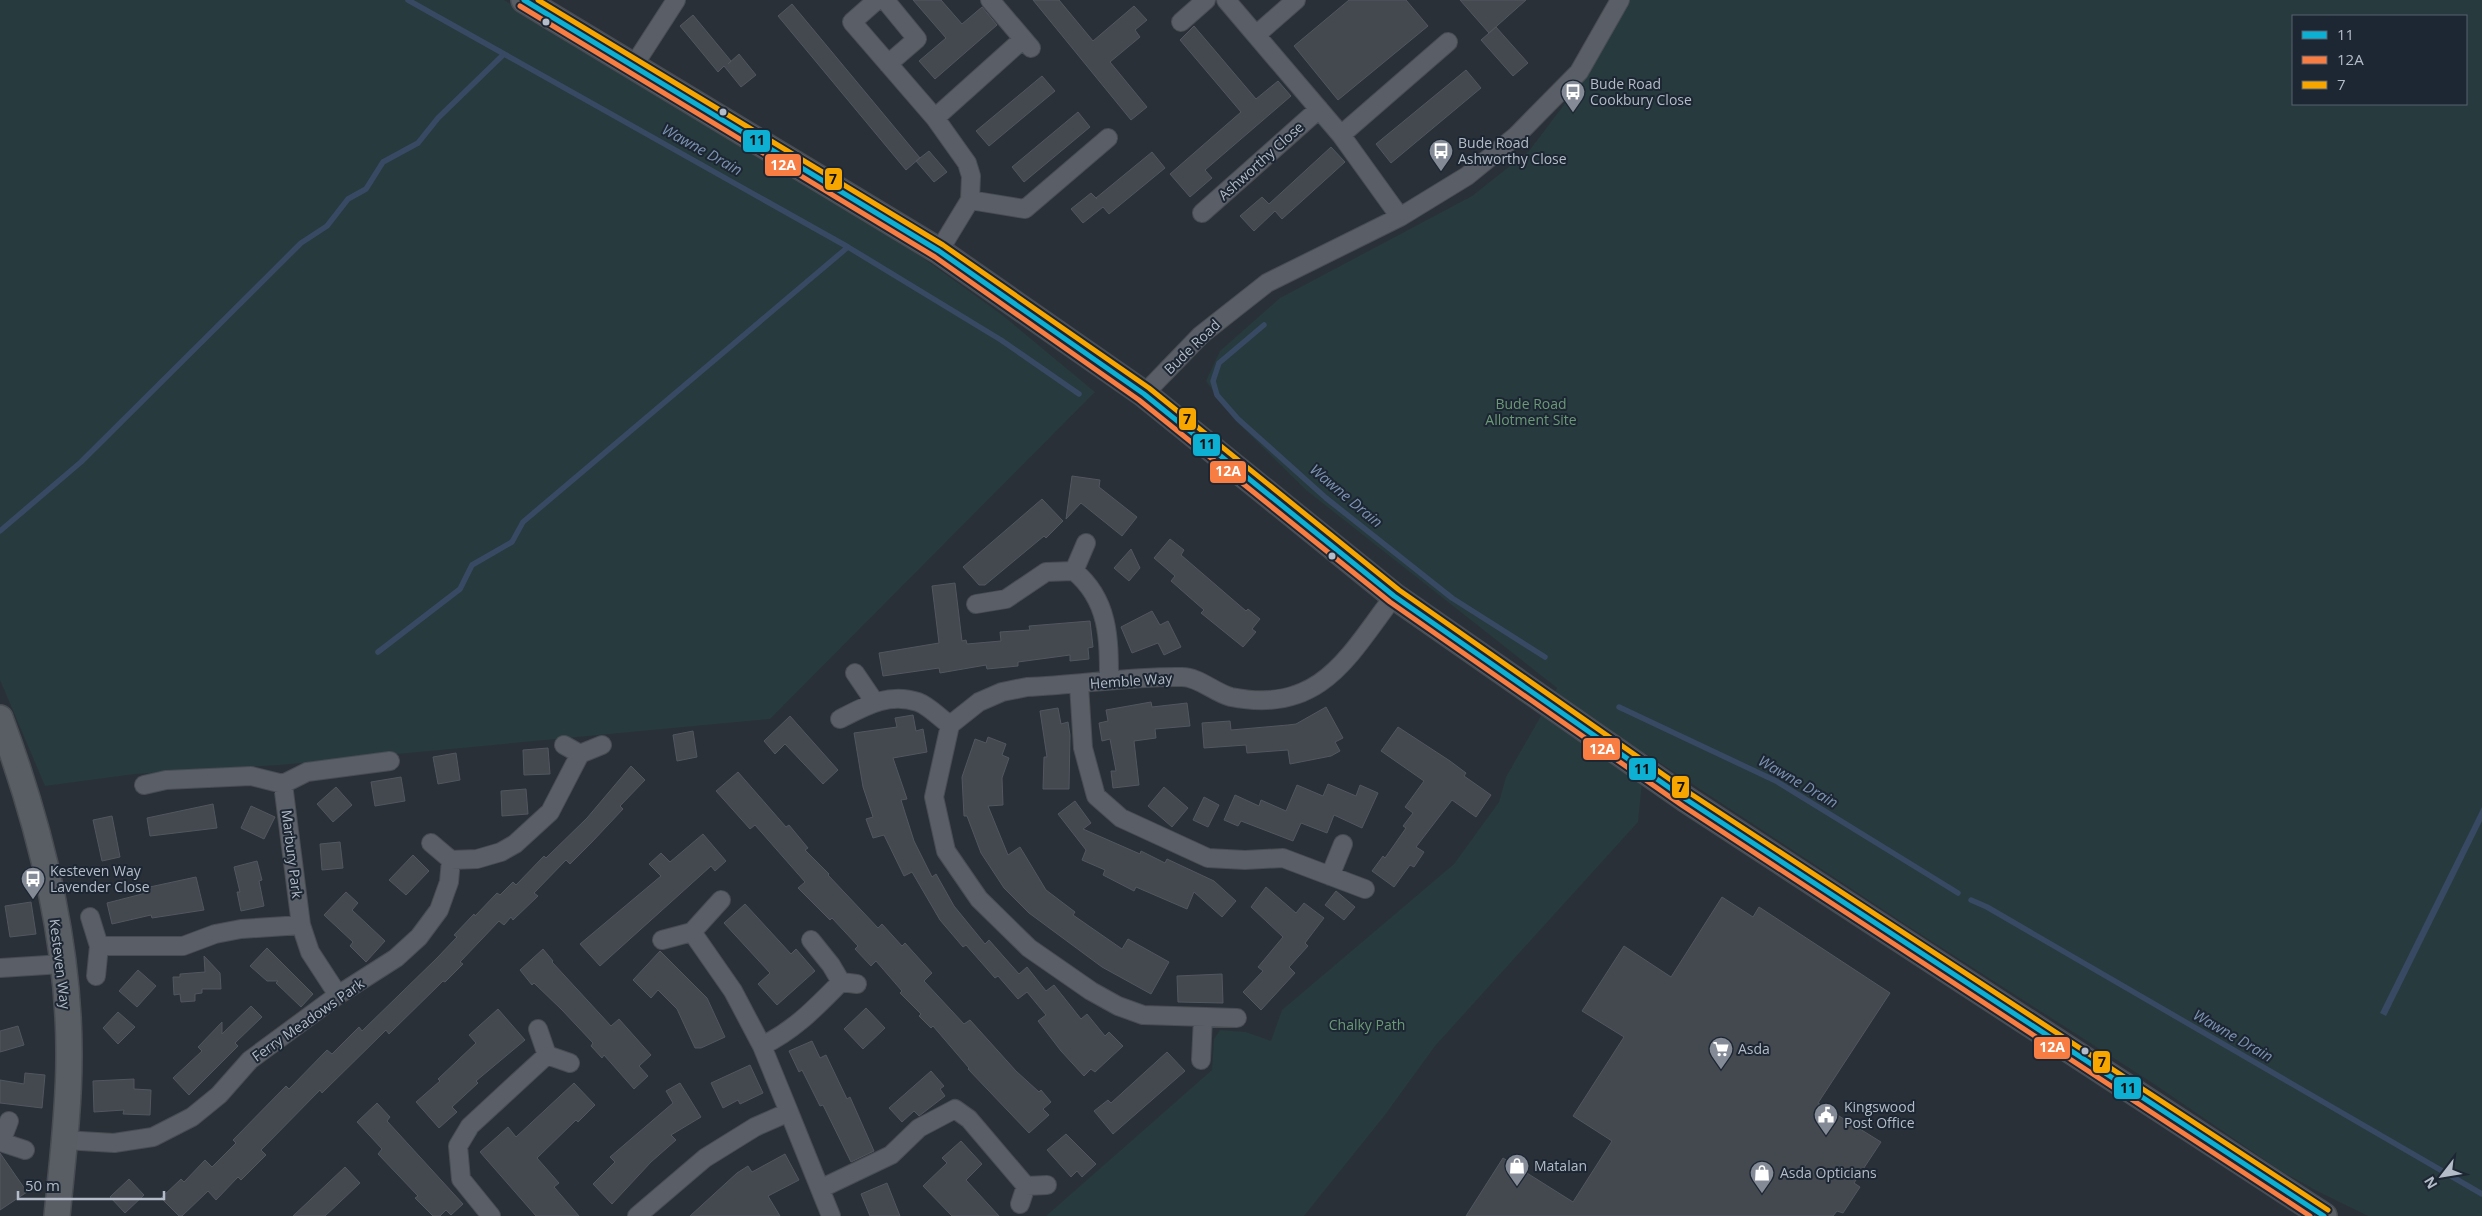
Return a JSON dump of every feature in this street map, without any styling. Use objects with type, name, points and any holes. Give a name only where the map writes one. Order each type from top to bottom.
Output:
[{"type":"street","points":[[524,0],[939,251],[1144,394],[1394,596],[1688,800],[2324,1216]]},
{"type":"street","points":[[876,0],[852,22],[935,118],[967,163],[971,176],[970,200],[939,251]]},
{"type":"street","points":[[884,0],[917,39],[888,64]]},
{"type":"street","points":[[935,118],[1027,44],[990,0]]},
{"type":"street","points":[[1181,22],[1206,0]]},
{"type":"street","points":[[1226,0],[1341,135],[1400,217]]},
{"type":"street","points":[[1256,35],[1296,0]]},
{"type":"street","name":"Bude Road","points":[[1144,394],[1200,335],[1267,283],[1400,217],[1467,176],[1516,136],[1579,72],[1620,0]]},
{"type":"street","points":[[634,65],[675,1]]},
{"type":"street","points":[[1341,135],[1448,42]]},
{"type":"street","name":"Ashworthy Close","points":[[1202,213],[1319,109]]},
{"type":"street","points":[[970,200],[1025,209],[1108,138]]},
{"type":"street","points":[[1074,571],[1086,543]]},
{"type":"street","points":[[976,604],[1006,599],[1046,572],[1074,571],[1087,582],[1101,603],[1110,651],[1109,681]]},
{"type":"street","name":"Hemble Way","points":[[950,725],[979,702],[1002,692],[1027,687],[1185,677],[1230,696],[1273,700],[1303,693],[1321,684],[1336,670],[1394,596]]},
{"type":"street","points":[[856,673],[874,701]]},
{"type":"street","points":[[1079,685],[1083,748],[1096,796],[1121,818],[1208,858],[1245,860],[1282,858],[1365,889]]},
{"type":"street","points":[[840,719],[874,701],[897,698],[920,702],[950,725],[934,797],[946,851],[979,899],[1029,948],[1118,1006],[1144,1015],[1237,1018]]},
{"type":"street","name":"Kesteven Way","points":[[0,718],[19,770],[40,840],[63,964],[69,1057],[57,1216]]},
{"type":"street","points":[[564,744],[580,754]]},
{"type":"street","points":[[430,843],[451,860],[477,859],[501,852],[515,844],[550,812],[580,754],[602,745]]},
{"type":"street","points":[[144,785],[166,780],[251,776],[283,784],[307,772],[390,761]]},
{"type":"street","name":"Marbury Park","points":[[283,784],[302,925],[310,952],[338,995]]},
{"type":"street","points":[[1330,876],[1343,844]]},
{"type":"street","name":"Ferry Meadows Park","points":[[64,1140],[114,1143],[153,1136],[192,1117],[219,1095],[250,1060],[338,995],[396,958],[419,937],[439,910],[449,882],[451,860]]},
{"type":"street","points":[[662,940],[692,932],[720,900]]},
{"type":"street","points":[[90,916],[99,946],[96,976]]},
{"type":"street","points":[[99,946],[183,946],[223,932],[302,925]]},
{"type":"street","points":[[692,932],[734,991],[762,1046],[822,1188],[831,1216]]},
{"type":"street","points":[[762,1046],[785,1034],[849,983],[831,965],[811,940]]},
{"type":"street","points":[[0,968],[63,964]]},
{"type":"street","points":[[1201,1060],[1203,1017]]},
{"type":"street","points":[[538,1028],[547,1055]]},
{"type":"street","points":[[547,1055],[570,1064]]},
{"type":"street","points":[[485,1214],[461,1179],[458,1146],[470,1126],[547,1055]]},
{"type":"street","points":[[822,1188],[891,1154],[919,1128],[955,1110],[969,1119],[1026,1186]]},
{"type":"street","points":[[637,1216],[704,1158],[755,1127],[789,1112]]},
{"type":"street","points":[[9,1121],[1,1143],[25,1150]]},
{"type":"street","points":[[1026,1186],[1047,1185]]},
{"type":"street","points":[[1020,1204],[1026,1186]]},
{"type":"green space","points":[[0,0],[504,0],[859,212],[1001,314],[1095,392],[770,719],[280,765],[135,774],[45,786],[0,680]]},
{"type":"green space","points":[[1630,0],[2482,0],[2482,1216],[2368,1216],[2317,1191],[2281,1171],[2154,1084],[1911,928],[1645,753],[1638,822],[1435,1046],[1385,1115],[1304,1216],[1046,1216],[1212,1070],[1214,1039],[1220,1030],[1246,1032],[1271,1041],[1282,1010],[1454,864],[1499,802],[1506,777],[1557,688],[1306,490],[1233,418],[1206,381],[1220,351],[1280,298],[1472,196],[1529,151],[1588,73]]},
{"type":"water","points":[[2482,807],[2482,821],[2386,1016],[2380,1013]]},
{"type":"building","points":[[913,0],[941,0],[962,24],[982,7],[997,25],[935,79],[919,61],[946,38]]},
{"type":"building","points":[[1033,0],[1059,0],[1093,41],[1134,6],[1147,20],[1135,30],[1140,37],[1110,62],[1147,107],[1131,120]]},
{"type":"building","points":[[1349,0],[1406,0],[1428,26],[1338,100],[1294,46]]},
{"type":"building","points":[[1460,0],[1526,0],[1489,33]]},
{"type":"building","points":[[792,4],[920,158],[906,170],[778,16]]},
{"type":"building","points":[[693,15],[731,61],[728,64],[739,54],[756,75],[741,87],[724,66],[718,72],[680,26]]},
{"type":"building","points":[[1194,26],[1256,99],[1278,81],[1291,96],[1205,170],[1212,178],[1190,197],[1170,174],[1241,112],[1180,40]]},
{"type":"building","points":[[1496,27],[1528,63],[1513,76],[1481,40]]},
{"type":"building","points":[[1466,70],[1481,88],[1391,163],[1376,144]]},
{"type":"building","points":[[1042,76],[1055,91],[989,146],[976,131]]},
{"type":"building","points":[[1078,112],[1090,127],[1024,182],[1012,167]]},
{"type":"building","points":[[1331,147],[1345,162],[1282,219],[1275,211],[1254,231],[1240,216],[1262,197],[1269,204]]},
{"type":"building","points":[[929,151],[947,172],[934,182],[916,161]]},
{"type":"building","points":[[1152,152],[1165,168],[1109,214],[1103,207],[1083,223],[1071,209],[1091,193],[1096,198]]},
{"type":"building","points":[[1072,476],[1100,480],[1099,487],[1137,517],[1122,536],[1081,503],[1066,519]]},
{"type":"building","points":[[1042,499],[1063,521],[1046,538],[1044,536],[985,585],[979,585],[963,567]]},
{"type":"building","points":[[1170,539],[1184,550],[1181,555],[1246,611],[1248,609],[1260,619],[1252,629],[1256,632],[1243,647],[1201,613],[1204,610],[1171,581],[1175,576],[1154,558]]},
{"type":"building","points":[[1131,549],[1140,568],[1129,581],[1114,568]]},
{"type":"building","points":[[955,583],[962,641],[966,640],[967,644],[1001,641],[1000,632],[1030,630],[1029,626],[1090,621],[1093,647],[1088,648],[1089,659],[1070,661],[1070,655],[1018,662],[1018,666],[987,669],[986,665],[940,673],[939,668],[883,676],[879,653],[939,643],[932,586]]},
{"type":"building","points":[[1152,611],[1160,625],[1168,621],[1181,647],[1164,655],[1158,643],[1132,653],[1121,627]]},
{"type":"building","points":[[1151,702],[1152,707],[1187,703],[1190,726],[1155,729],[1156,738],[1134,741],[1139,785],[1113,788],[1111,771],[1116,771],[1110,739],[1102,741],[1099,723],[1108,721],[1106,710]]},
{"type":"building","points":[[1326,707],[1343,738],[1335,742],[1340,751],[1331,756],[1290,764],[1288,750],[1247,753],[1246,745],[1204,748],[1202,723],[1230,721],[1231,730],[1296,724]]},
{"type":"building","points":[[1058,708],[1061,724],[1068,722],[1070,735],[1069,789],[1043,789],[1044,757],[1047,757],[1040,711]]},
{"type":"building","points":[[913,715],[916,731],[923,729],[927,752],[893,758],[907,799],[901,800],[914,841],[932,877],[936,874],[954,906],[985,944],[989,940],[1019,974],[1027,967],[1046,991],[1054,985],[1081,1019],[1087,1014],[1105,1036],[1109,1032],[1123,1046],[1095,1072],[1091,1069],[1084,1076],[1061,1051],[1038,1021],[1046,1015],[1027,992],[1018,999],[998,976],[995,978],[966,945],[963,947],[940,920],[912,872],[904,876],[884,835],[873,838],[866,819],[873,817],[863,787],[854,733],[897,727],[895,718]]},
{"type":"building","points":[[790,716],[838,770],[823,784],[785,744],[775,754],[764,741]]},
{"type":"building","points":[[1398,727],[1450,761],[1466,773],[1464,776],[1491,795],[1476,817],[1452,800],[1416,847],[1424,852],[1414,867],[1410,865],[1394,887],[1372,871],[1383,856],[1385,858],[1406,828],[1403,826],[1413,813],[1405,807],[1424,781],[1381,751]]},
{"type":"building","points":[[693,731],[697,757],[677,761],[673,735]]},
{"type":"building","points":[[988,737],[1006,744],[1002,755],[1009,758],[1002,778],[1003,805],[988,806],[1008,855],[1020,847],[1046,890],[1075,912],[1073,915],[1122,949],[1128,939],[1169,962],[1151,994],[1102,967],[1029,913],[1004,888],[981,853],[967,816],[964,816],[962,777],[975,739],[986,743]]},
{"type":"building","points":[[548,748],[550,774],[524,775],[523,750]]},
{"type":"building","points":[[456,753],[460,780],[438,784],[433,757]]},
{"type":"building","points":[[631,766],[645,780],[620,806],[623,809],[592,842],[570,864],[566,860],[534,893],[538,896],[513,920],[511,917],[504,925],[499,921],[460,962],[463,964],[389,1034],[386,1030],[322,1093],[320,1090],[261,1150],[266,1155],[241,1180],[238,1177],[216,1200],[208,1191],[182,1216],[179,1216],[161,1198],[181,1179],[184,1182],[205,1160],[212,1167],[236,1143],[233,1140],[286,1086],[289,1089],[327,1050],[332,1054],[359,1027],[362,1031],[437,958],[457,937],[454,935],[474,914],[475,916],[497,893],[500,895],[513,882],[516,885],[544,856],[546,858],[587,818]]},
{"type":"building","points":[[738,772],[786,827],[789,825],[808,848],[805,850],[878,928],[882,924],[902,946],[905,943],[932,973],[924,981],[964,1024],[970,1020],[1016,1071],[1039,1092],[1041,1090],[1051,1102],[1043,1109],[1049,1115],[1029,1133],[968,1069],[933,1026],[931,1028],[919,1016],[921,1014],[900,993],[902,991],[876,961],[871,966],[855,949],[858,946],[832,918],[830,920],[798,888],[805,882],[755,825],[750,829],[716,791]]},
{"type":"building","points":[[401,777],[405,801],[375,806],[371,782]]},
{"type":"building","points":[[1328,784],[1356,796],[1360,785],[1378,793],[1362,828],[1334,815],[1327,833],[1301,823],[1293,841],[1241,821],[1238,826],[1224,820],[1235,795],[1259,806],[1261,800],[1286,811],[1297,785],[1323,796]]},
{"type":"building","points":[[336,787],[352,805],[333,822],[317,804]]},
{"type":"building","points":[[1164,787],[1188,808],[1172,827],[1148,806]]},
{"type":"building","points":[[526,789],[528,814],[502,816],[501,791]]},
{"type":"building","points":[[1204,797],[1219,805],[1208,827],[1193,820]]},
{"type":"building","points":[[1075,801],[1091,823],[1083,829],[1140,854],[1141,851],[1165,863],[1167,859],[1214,881],[1236,901],[1222,917],[1194,892],[1187,909],[1136,887],[1134,891],[1103,875],[1105,870],[1082,860],[1086,850],[1058,814]]},
{"type":"building","points":[[213,804],[217,828],[150,836],[147,818]]},
{"type":"building","points":[[251,806],[275,817],[264,839],[241,828]]},
{"type":"building","points":[[112,816],[120,857],[102,861],[93,820]]},
{"type":"building","points":[[703,834],[726,861],[715,871],[711,866],[600,966],[580,944],[661,876],[649,864],[661,853],[670,862]]},
{"type":"building","points":[[340,842],[343,868],[322,870],[320,844]]},
{"type":"building","points":[[413,855],[429,871],[406,895],[389,880]]},
{"type":"building","points":[[257,861],[262,880],[259,881],[264,906],[241,911],[237,892],[240,892],[234,867]]},
{"type":"building","points":[[196,877],[204,910],[152,918],[151,915],[112,924],[107,903],[146,893],[145,888]]},
{"type":"building","points":[[1266,887],[1296,913],[1304,903],[1324,918],[1305,943],[1308,946],[1289,967],[1295,973],[1261,1010],[1243,992],[1263,971],[1258,967],[1283,937],[1251,907]]},
{"type":"building","points":[[1336,891],[1355,907],[1344,920],[1325,905]]},
{"type":"building","points":[[346,892],[358,903],[352,910],[385,941],[366,962],[350,946],[353,942],[324,915]]},
{"type":"building","name":"Asda","points":[[1722,897],[1753,917],[1759,907],[1890,993],[1818,1103],[1881,1142],[1854,1183],[1860,1187],[1843,1213],[1837,1211],[1833,1216],[1466,1216],[1503,1158],[1573,1202],[1612,1141],[1573,1116],[1624,1037],[1582,1011],[1624,946],[1671,977]]},
{"type":"building","points":[[31,902],[36,934],[10,937],[5,906]]},
{"type":"building","points":[[745,904],[791,954],[796,949],[815,971],[777,1005],[758,984],[770,973],[724,923]]},
{"type":"building","points":[[267,948],[313,994],[301,1007],[276,983],[278,981],[267,981],[250,966]]},
{"type":"building","points":[[543,949],[552,962],[611,1026],[619,1019],[651,1055],[639,1066],[648,1076],[634,1089],[604,1055],[602,1058],[591,1046],[593,1043],[562,1010],[534,983],[532,985],[520,970]]},
{"type":"building","points":[[660,951],[707,998],[725,1037],[701,1048],[695,1048],[677,1009],[658,990],[651,998],[633,980]]},
{"type":"building","points":[[204,956],[220,973],[221,989],[202,989],[202,993],[195,994],[195,1001],[181,1002],[180,994],[174,995],[173,977],[180,977],[180,974],[205,972]]},
{"type":"building","points":[[138,970],[156,986],[137,1007],[119,991]]},
{"type":"building","points":[[1222,974],[1223,1003],[1178,1002],[1177,976]]},
{"type":"building","points":[[251,1006],[262,1017],[235,1043],[238,1046],[189,1095],[173,1078],[202,1051],[198,1047],[222,1022],[222,1034]]},
{"type":"building","points":[[866,1008],[885,1028],[863,1049],[844,1029]]},
{"type":"building","points":[[498,1009],[525,1040],[476,1081],[478,1083],[452,1107],[457,1112],[439,1128],[416,1102],[440,1081],[438,1079],[476,1043],[469,1035]]},
{"type":"building","points":[[118,1012],[135,1027],[118,1044],[103,1028]]},
{"type":"building","points":[[18,1026],[24,1045],[0,1052],[0,1031]]},
{"type":"building","points":[[812,1041],[820,1058],[826,1055],[847,1099],[850,1097],[874,1151],[851,1162],[823,1105],[820,1106],[802,1070],[799,1072],[789,1051]]},
{"type":"building","points":[[1167,1052],[1185,1071],[1113,1134],[1094,1111],[1108,1100],[1111,1103]]},
{"type":"building","points":[[750,1065],[763,1093],[740,1104],[738,1100],[723,1108],[711,1083]]},
{"type":"building","points":[[931,1071],[944,1086],[940,1089],[945,1096],[919,1116],[914,1111],[902,1122],[889,1108]]},
{"type":"building","points":[[25,1073],[45,1075],[42,1108],[0,1103],[0,1080],[24,1084]]},
{"type":"building","points":[[134,1079],[134,1089],[151,1090],[150,1115],[123,1114],[124,1110],[94,1112],[93,1081]]},
{"type":"building","points":[[574,1083],[595,1105],[578,1122],[576,1120],[537,1158],[559,1183],[554,1187],[579,1216],[536,1216],[480,1152],[508,1127],[516,1137]]},
{"type":"building","points":[[680,1083],[701,1117],[671,1135],[676,1140],[651,1162],[612,1204],[593,1184],[615,1162],[610,1157],[673,1103],[666,1091]]},
{"type":"building","points":[[377,1103],[390,1117],[387,1121],[463,1204],[451,1215],[446,1210],[440,1216],[433,1216],[415,1198],[418,1196],[378,1154],[382,1149],[357,1122]]},
{"type":"building","points":[[1066,1134],[1096,1164],[1082,1177],[1077,1171],[1071,1177],[1047,1150]]},
{"type":"building","points":[[961,1141],[982,1164],[966,1180],[999,1216],[952,1216],[923,1186],[947,1163],[942,1158]]},
{"type":"building","points":[[0,1153],[27,1192],[0,1210]]},
{"type":"building","points":[[785,1154],[799,1180],[768,1196],[780,1216],[690,1216],[737,1173],[748,1166],[752,1172]]},
{"type":"building","points":[[345,1167],[360,1183],[340,1202],[325,1216],[293,1216]]},
{"type":"building","points":[[129,1179],[144,1195],[125,1213],[110,1197]]},
{"type":"building","points":[[887,1183],[900,1216],[870,1216],[861,1194]]},
{"type":"waterway","name":"Wawne Drain","points":[[408,0],[848,247],[1001,340],[1079,394]]},
{"type":"waterway","points":[[0,531],[81,462],[301,243],[327,226],[348,199],[366,189],[383,162],[418,143],[438,118],[504,54]]},
{"type":"waterway","points":[[378,652],[460,589],[472,565],[512,542],[523,522],[848,247]]},
{"type":"waterway","name":"Wawne Drain","points":[[1264,325],[1219,363],[1213,381],[1217,395],[1238,419],[1326,498],[1452,598],[1545,657]]},
{"type":"waterway","name":"Wawne Drain","points":[[1619,707],[1776,781],[1958,893]]},
{"type":"waterway","name":"Wawne Drain","points":[[1971,900],[1987,907],[2482,1194]]},
{"type":"transit line","name":"11","points":[[524,0],[939,251],[1144,394],[1394,596],[1687,800],[2324,1216]]},
{"type":"transit line","name":"7","points":[[538,0],[943,245],[1149,388],[1399,590],[1691,794],[2328,1210]]},
{"type":"transit line","name":"12A","points":[[520,6],[935,257],[1139,400],[1390,602],[1683,806],[2310,1216]]},
{"type":"place","name":"Bude Road Cookbury Close","points":[[1573,113]]},
{"type":"place","name":"Bude Road Ashworthy Close","points":[[1441,172]]},
{"type":"place","name":"Kesteven Way Lavender Close","points":[[33,900]]},
{"type":"place","name":"Asda","points":[[1721,1070]]},
{"type":"place","name":"Kingswood Post Office","points":[[1826,1136]]},
{"type":"place","name":"Matalan","points":[[1517,1187]]},
{"type":"place","name":"Asda Opticians","points":[[1762,1194]]},
{"type":"park label","name":"Bude Road Allotment Site","points":[[1531,412]]},
{"type":"park label","name":"Chalky Path","points":[[1367,1025]]}]
